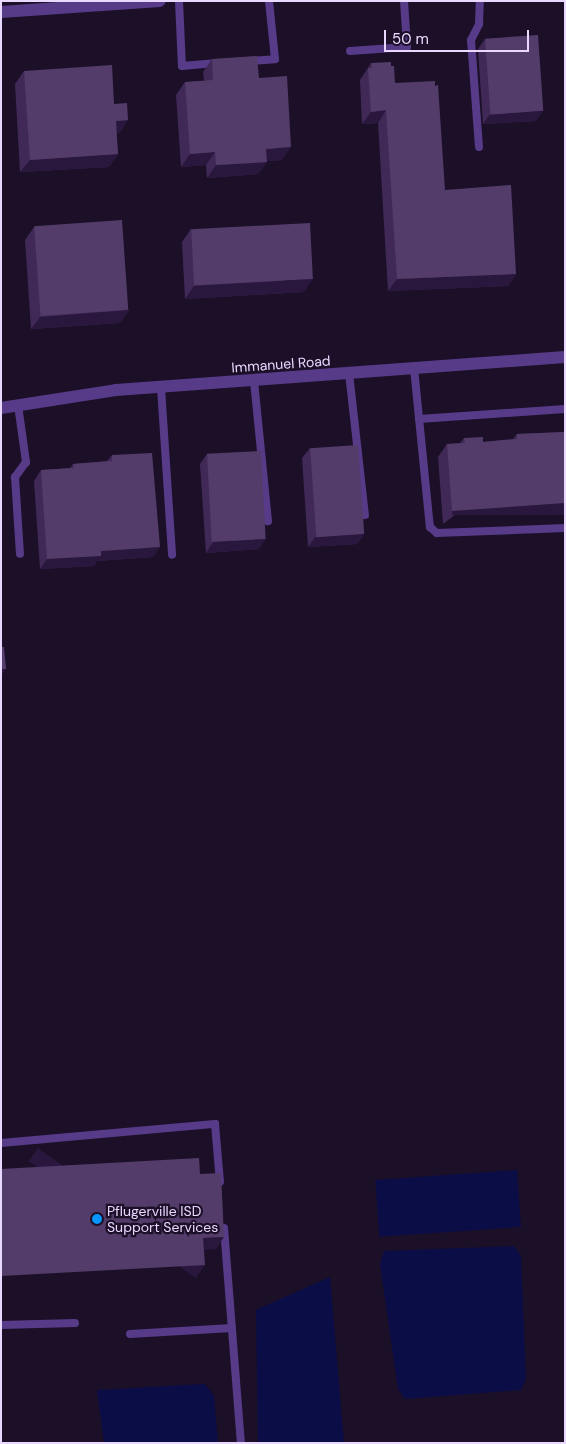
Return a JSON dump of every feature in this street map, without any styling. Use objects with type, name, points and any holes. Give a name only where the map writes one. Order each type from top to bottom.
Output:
[{"type":"street","points":[[1,12],[71,4],[160,1]]},
{"type":"street","name":"Immanuel Road","points":[[1,408],[116,390],[565,357]]},
{"type":"lane","points":[[179,1],[182,66],[228,62]]},
{"type":"lane","points":[[238,62],[275,59],[269,1]]},
{"type":"lane","points":[[350,51],[407,47],[404,1]]},
{"type":"lane","points":[[479,147],[471,40],[479,24],[480,1]]},
{"type":"lane","points":[[414,368],[430,527],[437,533],[565,528]]},
{"type":"lane","points":[[349,373],[365,515]]},
{"type":"lane","points":[[254,381],[268,521]]},
{"type":"lane","points":[[161,388],[172,555]]},
{"type":"lane","points":[[18,405],[26,462],[15,477],[20,554]]},
{"type":"lane","points":[[419,419],[565,409]]},
{"type":"lane","points":[[1,1143],[215,1124],[221,1192]]},
{"type":"lane","points":[[223,1221],[242,1443]]},
{"type":"lane","points":[[1,1325],[74,1324]]},
{"type":"lane","points":[[130,1334],[232,1328]]},
{"type":"shaded area","points":[[517,1170],[521,1227],[379,1237],[375,1180]]},
{"type":"shaded area","points":[[514,1246],[521,1256],[526,1379],[521,1390],[405,1399],[398,1389],[380,1264],[384,1251]]},
{"type":"shaded area","points":[[330,1277],[344,1443],[258,1443],[256,1310]]},
{"type":"shaded area","points":[[205,1384],[214,1396],[218,1443],[104,1443],[97,1390]]},
{"type":"building","points":[[538,35],[543,111],[490,115],[485,39]]},
{"type":"building","points":[[257,56],[259,78],[287,76],[291,147],[266,149],[267,162],[216,165],[215,152],[190,154],[185,82],[213,80],[212,59]]},
{"type":"building","points":[[391,62],[391,66],[394,66],[395,83],[435,81],[435,86],[438,85],[445,190],[511,185],[516,274],[397,279],[386,110],[371,112],[368,68],[372,68],[371,63]]},
{"type":"building","points":[[112,65],[114,104],[127,103],[128,120],[116,121],[118,154],[30,160],[24,71]]},
{"type":"building","points":[[122,220],[128,310],[40,316],[34,226]]},
{"type":"building","points":[[310,223],[313,279],[194,285],[191,229]]},
{"type":"building","points":[[565,432],[565,503],[452,511],[447,444],[465,443],[464,438],[483,437],[483,442],[517,439],[517,434]]},
{"type":"building","points":[[358,445],[364,534],[316,537],[310,448]]},
{"type":"building","points":[[261,451],[266,539],[212,542],[207,454]]},
{"type":"building","points":[[152,453],[160,547],[101,551],[101,556],[47,559],[41,470],[74,468],[73,464],[112,461],[112,455]]},
{"type":"building","points":[[1,647],[4,647],[6,669],[1,669]]},
{"type":"building","name":"Pflugerville ISD Support Services","points":[[199,1158],[200,1174],[221,1173],[224,1237],[203,1238],[205,1265],[1,1276],[1,1169]]},
{"type":"place","name":"Pflugerville ISD Support Services","points":[[97,1219]]}]
